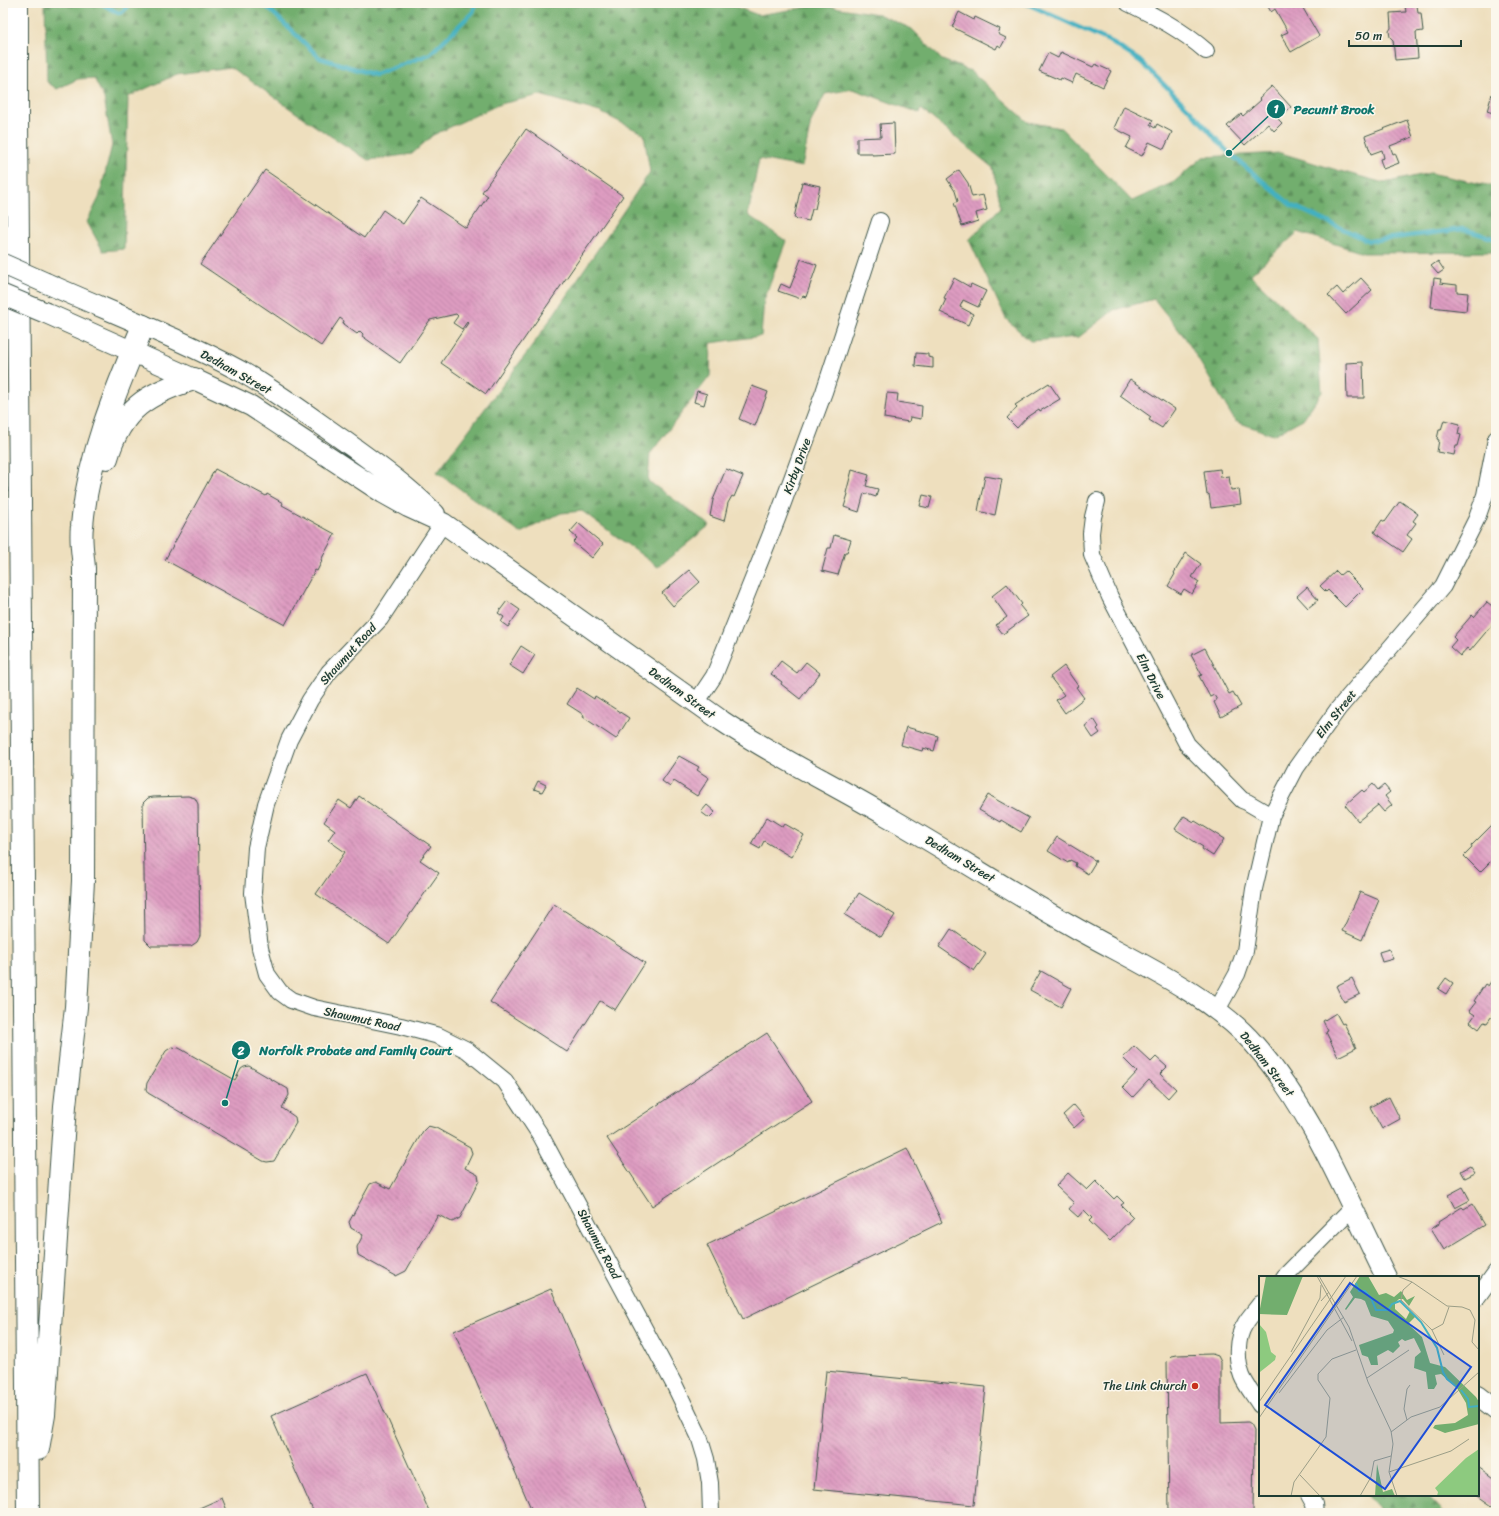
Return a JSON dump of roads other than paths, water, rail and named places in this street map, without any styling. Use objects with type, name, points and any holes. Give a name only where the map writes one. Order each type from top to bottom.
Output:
[{"type":"highway","points":[[17,3],[28,1511]]},
{"type":"highway","points":[[28,1511],[44,1415],[65,1106],[78,976],[83,881],[84,568],[81,528],[89,480],[103,426],[143,326]]},
{"type":"highway","points":[[84,568],[94,529],[99,492],[107,456],[120,427],[133,410],[150,396],[171,386],[194,379]]},
{"type":"main road","name":"Dedham Street","points":[[3,264],[220,361],[271,390],[394,477],[411,491],[443,523],[729,726],[772,753],[896,820],[1071,926],[1173,982],[1217,1010],[1246,1036],[1277,1073],[1311,1126],[1334,1169],[1386,1276]]},
{"type":"main road","name":"Dedham Street","points":[[3,295],[132,351],[251,406],[383,493],[408,507],[443,523]]},
{"type":"main road","points":[[1479,1397],[1496,1410]]},
{"type":"street","points":[[1128,3],[1164,20],[1189,36],[1206,50]]},
{"type":"street","name":"Kirby Drive","points":[[696,703],[714,676],[777,519],[824,392],[880,221]]},
{"type":"street","name":"Elm Street","points":[[1217,1010],[1237,974],[1245,951],[1254,889],[1271,816],[1296,768],[1334,715],[1443,586],[1477,518],[1485,495],[1496,439]]},
{"type":"street","name":"Elm Drive","points":[[1097,501],[1091,533],[1092,555],[1110,597],[1186,744],[1242,800],[1271,816]]},
{"type":"street","name":"Shawmut Road","points":[[443,523],[376,624],[338,662],[316,689],[289,740],[266,804],[256,848],[253,892],[263,962],[267,974],[280,992],[292,1000],[314,1008],[401,1026],[439,1036],[467,1050],[505,1081],[541,1136],[675,1386],[699,1436],[706,1459],[710,1483],[711,1513]]},
{"type":"street","points":[[1285,1276],[1352,1208]]},
{"type":"street","points":[[1479,1296],[1496,1272]]},
{"type":"street","points":[[1259,1305],[1245,1324],[1240,1336],[1238,1348],[1239,1365],[1242,1375],[1259,1403]]},
{"type":"street","points":[[1310,1496],[1314,1504],[1315,1513]]},
{"type":"waterway","points":[[101,3],[118,13],[123,11],[128,3]]},
{"type":"waterway","points":[[259,3],[267,7],[320,58],[375,75],[430,54],[473,12],[476,3]]},
{"type":"waterway","points":[[1025,3],[1109,41],[1140,61],[1191,111],[1229,153],[1291,205],[1369,241],[1463,229],[1496,239]]},
{"type":"place","name":"Pecunit Brook","points":[[1229,153]]},
{"type":"place","name":"Norfolk Probate and Family Court","points":[[225,1103]]},
{"type":"place","name":"The Link Church","points":[[1195,1386]]}]
